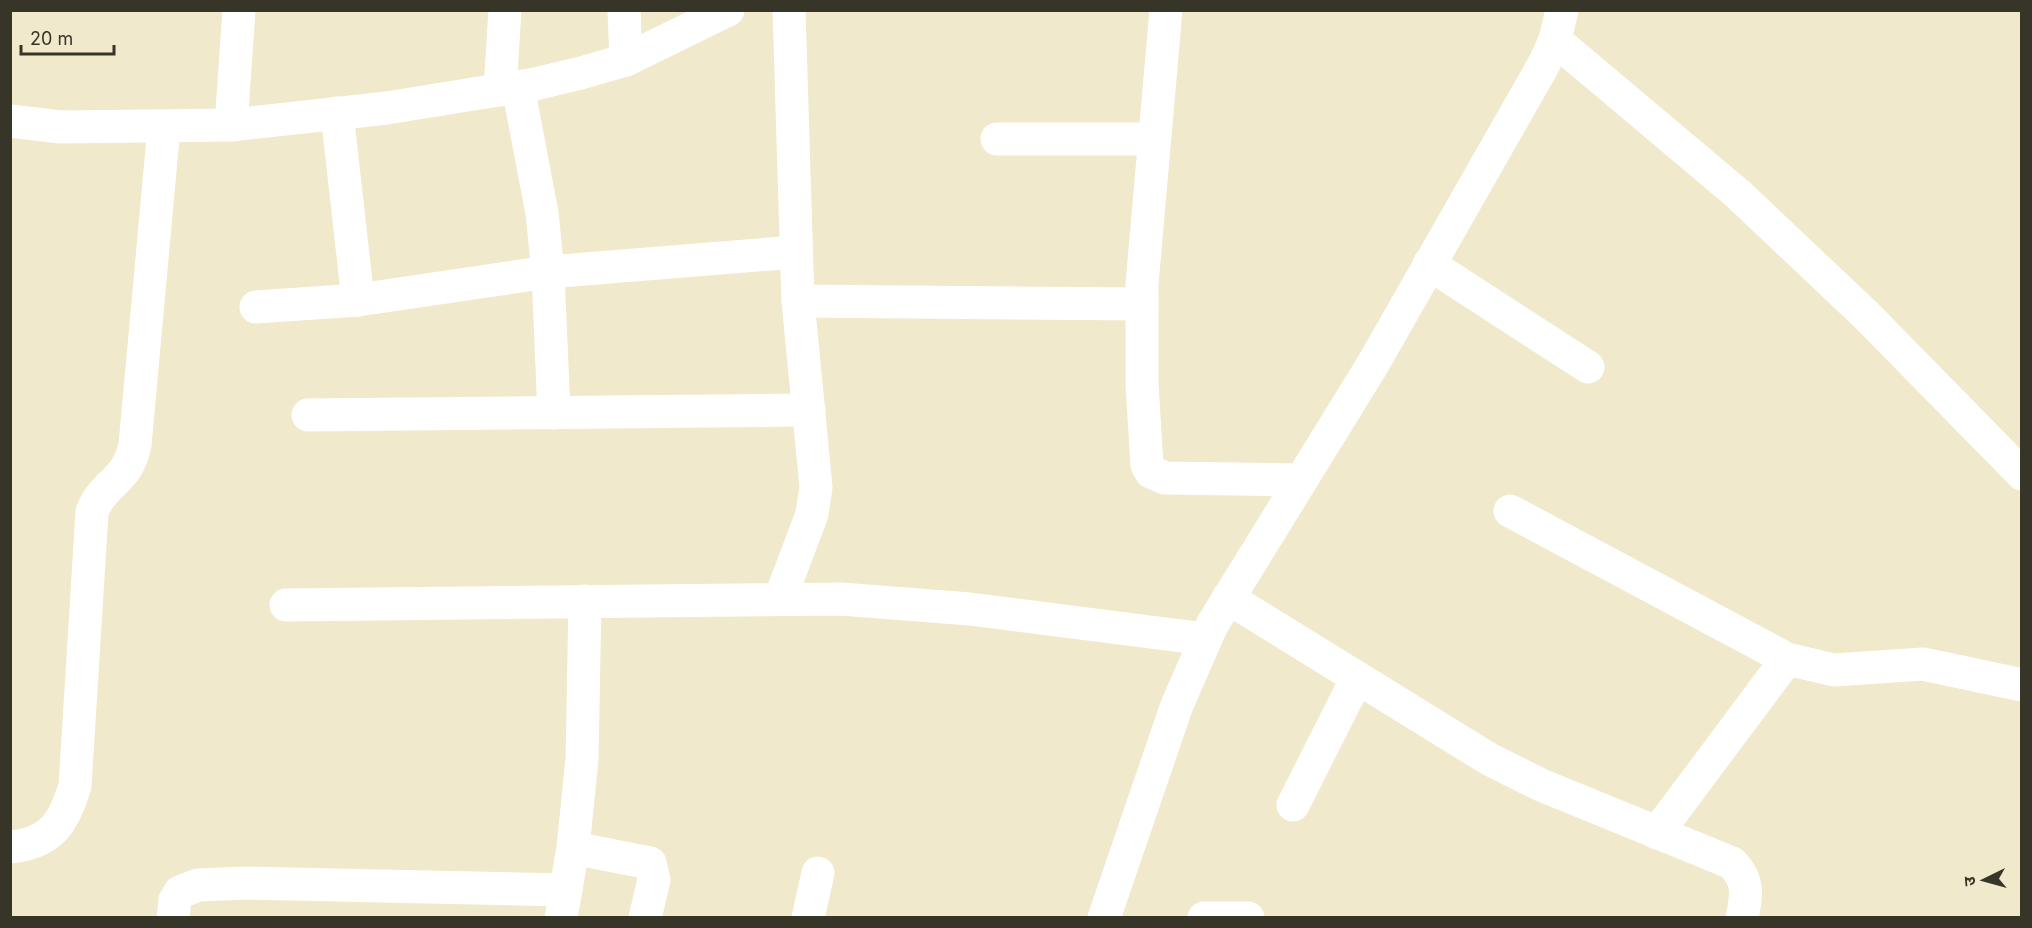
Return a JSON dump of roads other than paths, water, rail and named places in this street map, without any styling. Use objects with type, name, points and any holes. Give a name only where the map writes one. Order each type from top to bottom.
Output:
[{"type":"street","points":[[231,125],[239,10]]},
{"type":"street","points":[[505,10],[509,89],[537,176],[548,272],[554,413]]},
{"type":"street","points":[[624,10],[626,60]]},
{"type":"street","points":[[10,121],[61,127],[231,125],[509,89],[626,60],[728,10]]},
{"type":"street","points":[[780,599],[814,503],[815,478],[795,252],[789,10]]},
{"type":"street","points":[[1166,10],[1142,304],[1144,451],[1151,472],[1165,478],[1301,480]]},
{"type":"street","points":[[1104,918],[1177,705],[1205,639],[1372,364],[1559,25],[1868,317],[2022,474]]},
{"type":"street","points":[[337,113],[358,300]]},
{"type":"street","points":[[10,847],[39,840],[54,831],[67,814],[75,786],[92,512],[103,493],[124,475],[132,460],[135,445],[164,127]]},
{"type":"street","points":[[997,140],[1154,139]]},
{"type":"street","points":[[256,307],[358,300],[548,272],[795,252]]},
{"type":"street","points":[[1429,264],[1588,367]]},
{"type":"street","points":[[798,301],[1142,304]]},
{"type":"street","points":[[308,415],[809,410]]},
{"type":"street","points":[[1510,511],[1787,659],[1834,670],[1923,664],[2022,685]]},
{"type":"street","points":[[1228,598],[1489,759],[1541,785],[1732,863],[1740,871],[1746,888],[1742,918]]},
{"type":"street","points":[[286,606],[840,599],[970,609],[1205,639]]},
{"type":"street","points":[[173,918],[175,900],[180,892],[198,885],[259,884],[564,904],[573,848],[582,759],[585,601]]},
{"type":"street","points":[[1657,833],[1787,659]]},
{"type":"street","points":[[1293,805],[1357,678]]},
{"type":"street","points":[[573,848],[650,862],[654,880],[645,918]]},
{"type":"street","points":[[808,918],[818,873]]},
{"type":"street","points":[[1204,918],[1221,915],[1248,918]]}]
